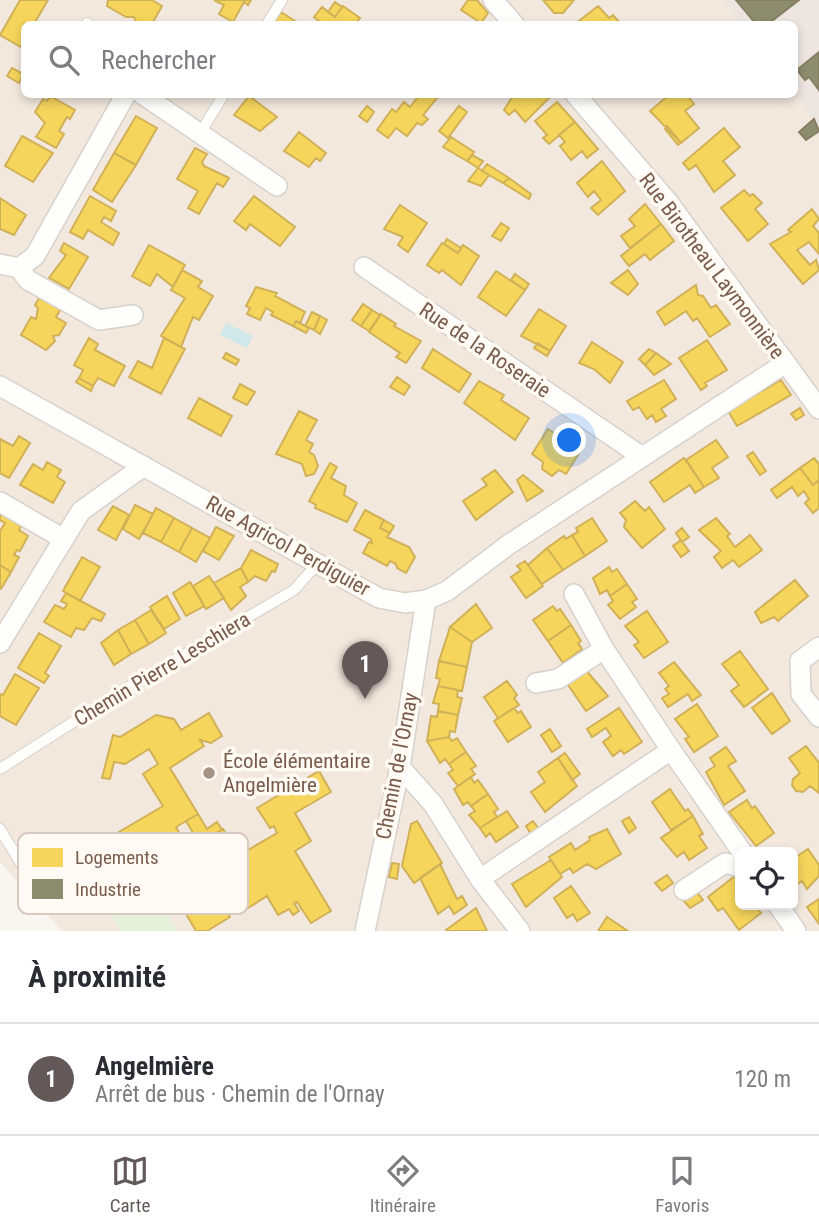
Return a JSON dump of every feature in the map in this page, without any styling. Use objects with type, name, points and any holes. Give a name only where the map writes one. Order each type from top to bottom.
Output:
[{"type":"street","points":[[493,0],[511,21]]},
{"type":"street","points":[[10,266],[35,256],[124,98]]},
{"type":"street","points":[[148,98],[277,186]]},
{"type":"street","name":"Rue Birotheau Laymonnière","points":[[578,98],[669,202],[819,409]]},
{"type":"street","points":[[10,266],[28,280],[99,320],[134,315]]},
{"type":"street","name":"Rue de la Roseraie","points":[[364,267],[641,456]]},
{"type":"street","name":"Rue Agricol Perdiguier","points":[[0,386],[379,598],[405,603],[426,600],[447,591],[508,545],[784,364]]},
{"type":"street","points":[[0,643],[81,511],[144,466]]},
{"type":"street","points":[[0,502],[62,538]]},
{"type":"street","points":[[574,594],[604,649],[739,847]]},
{"type":"street","name":"Chemin de l'Ornay","points":[[365,931],[400,767],[426,600]]},
{"type":"street","points":[[819,647],[800,661],[800,694],[819,718]]},
{"type":"street","points":[[536,683],[558,679],[604,649]]},
{"type":"street","points":[[480,879],[671,750]]},
{"type":"street","points":[[400,767],[433,804],[480,879],[520,931]]},
{"type":"street","points":[[684,890],[725,863],[735,866]]},
{"type":"street","points":[[781,910],[796,931]]},
{"type":"lane","points":[[269,21],[282,0]]},
{"type":"lane","points":[[201,132],[222,98]]},
{"type":"lane","name":"Chemin Pierre Leschiera","points":[[0,769],[120,692],[294,590],[317,563]]},
{"type":"lane","points":[[0,829],[18,859]]},
{"type":"shaded area","points":[[0,0],[722,0],[738,21],[21,21],[21,98],[796,98],[819,127],[819,931],[62,931],[47,914],[248,914],[248,833],[18,833],[18,882],[0,862]]},
{"type":"shaded area","points":[[722,0],[819,0],[819,127],[796,98],[798,21],[738,21]]},
{"type":"green space","points":[[111,914],[168,914],[178,931],[120,931]]},
{"type":"water","points":[[226,323],[253,336],[247,348],[220,335]]},
{"type":"building: Logements","points":[[20,0],[48,0],[36,21],[21,21],[21,47],[0,35]]},
{"type":"building: Logements","points":[[108,0],[152,0],[162,6],[154,21],[136,21],[134,17],[126,17],[107,6]]},
{"type":"building: Logements","points":[[214,0],[251,0],[248,5],[244,2],[234,21],[219,14],[224,5]]},
{"type":"building: Logements","points":[[468,0],[477,0],[488,13],[482,21],[478,21],[461,10]]},
{"type":"building: Logements","points":[[543,0],[574,0],[563,13],[554,13]]},
{"type":"building: Logements","points":[[335,2],[342,7],[335,17],[328,12]]},
{"type":"building: Logements","points":[[343,6],[360,18],[358,21],[319,21],[314,17],[322,7],[335,17]]},
{"type":"building: Logements","points":[[598,6],[609,18],[613,15],[618,21],[579,21]]},
{"type":"building: Logements","points":[[281,12],[295,21],[275,21]]},
{"type":"building: Logements","points":[[12,68],[21,73],[19,83],[7,76]]},
{"type":"building: Logements","points":[[54,98],[75,110],[70,119],[67,117],[59,131],[64,134],[56,148],[36,137],[45,123],[35,112],[43,99],[47,101]]},
{"type":"building: Logements","points":[[247,98],[252,98],[277,117],[260,131],[234,115]]},
{"type":"building: Logements","points":[[417,98],[437,98],[423,115],[428,119],[422,125],[417,123],[407,136],[396,128],[388,138],[377,130],[392,109],[396,112],[404,102],[410,107]]},
{"type":"building: Logements","points":[[512,98],[549,98],[525,122],[515,110],[509,115],[504,110]]},
{"type":"building: Logements","points":[[665,98],[689,98],[694,104],[685,111],[699,128],[681,143],[650,111]]},
{"type":"building: Logements","points":[[557,102],[575,122],[549,144],[543,138],[547,135],[535,121]]},
{"type":"building: Logements","points":[[367,106],[374,112],[367,122],[359,116]]},
{"type":"building: Logements","points":[[459,106],[467,112],[448,138],[439,131]]},
{"type":"building: Logements","points":[[136,116],[157,128],[136,165],[114,153]]},
{"type":"building: Logements","points":[[575,122],[598,149],[587,158],[582,151],[571,160],[560,146],[565,142],[559,135]]},
{"type":"building: Logements","points":[[667,126],[681,143],[678,145],[665,129]]},
{"type":"building: Logements","points":[[724,128],[740,147],[723,161],[735,175],[714,192],[696,165],[689,170],[683,163]]},
{"type":"building: Logements","points":[[299,132],[326,153],[320,161],[316,158],[309,167],[284,151]]},
{"type":"building: Logements","points":[[22,136],[53,153],[33,182],[5,166]]},
{"type":"building: Logements","points":[[451,137],[474,152],[467,161],[443,147]]},
{"type":"building: Logements","points":[[195,148],[207,154],[202,162],[204,166],[229,178],[223,187],[217,183],[199,214],[188,208],[198,191],[177,179]]},
{"type":"building: Logements","points":[[114,153],[136,165],[112,202],[93,190]]},
{"type":"building: Logements","points":[[472,155],[483,161],[478,168],[467,161]]},
{"type":"building: Logements","points":[[602,161],[625,191],[598,215],[591,208],[601,200],[594,191],[588,197],[577,183]]},
{"type":"building: Logements","points":[[487,164],[509,178],[503,183],[482,171]]},
{"type":"building: Logements","points":[[478,168],[489,175],[481,186],[468,181]]},
{"type":"building: Logements","points":[[509,178],[531,194],[529,199],[503,183]]},
{"type":"building: Logements","points":[[744,190],[762,203],[755,209],[768,224],[748,241],[721,208]]},
{"type":"building: Logements","points":[[90,196],[116,211],[111,221],[104,217],[101,222],[119,233],[113,245],[88,230],[83,239],[70,232]]},
{"type":"building: Logements","points":[[254,196],[295,227],[280,246],[250,224],[246,230],[234,221]]},
{"type":"building: Logements","points":[[0,198],[26,215],[14,235],[0,229]]},
{"type":"building: Logements","points":[[645,204],[661,224],[630,248],[621,236],[635,226],[629,219]]},
{"type":"building: Logements","points":[[400,205],[427,223],[408,252],[398,245],[403,237],[384,229]]},
{"type":"building: Logements","points":[[812,209],[819,219],[813,226],[819,233],[819,254],[809,242],[797,250],[810,265],[816,260],[819,270],[803,284],[770,244],[791,232],[788,230]]},
{"type":"building: Logements","points":[[501,223],[509,228],[501,241],[492,236]]},
{"type":"building: Logements","points":[[661,224],[674,241],[650,260],[645,254],[629,266],[621,256]]},
{"type":"building: Logements","points":[[447,239],[461,248],[458,253],[444,244]]},
{"type":"building: Logements","points":[[64,243],[88,257],[69,289],[49,278],[66,255],[60,251]]},
{"type":"building: Logements","points":[[442,243],[458,253],[463,245],[479,256],[461,285],[442,270],[439,273],[427,265]]},
{"type":"building: Logements","points":[[149,245],[185,265],[173,287],[157,274],[150,286],[132,276]]},
{"type":"building: Logements","points":[[182,270],[202,281],[198,287],[213,296],[199,320],[193,317],[181,347],[161,336],[185,298],[171,290]]},
{"type":"building: Logements","points":[[628,270],[638,284],[628,295],[611,283]]},
{"type":"building: Logements","points":[[496,271],[525,290],[506,316],[478,297]]},
{"type":"building: Logements","points":[[515,274],[529,284],[525,290],[511,280]]},
{"type":"building: Logements","points":[[696,285],[698,295],[703,296],[711,308],[716,305],[730,324],[710,337],[697,318],[693,321],[686,311],[665,325],[657,312]]},
{"type":"building: Logements","points":[[256,287],[277,293],[275,296],[305,312],[300,323],[296,321],[293,326],[271,315],[273,312],[266,308],[260,320],[247,314],[250,308],[246,306]]},
{"type":"building: Logements","points":[[41,295],[62,307],[56,317],[66,323],[59,335],[53,336],[55,341],[46,350],[21,335],[31,317],[36,319],[38,308],[35,305]]},
{"type":"building: Logements","points":[[363,304],[372,310],[361,326],[352,320]]},
{"type":"building: Logements","points":[[539,309],[566,326],[550,351],[521,336]]},
{"type":"building: Logements","points":[[372,310],[380,315],[369,331],[361,326]]},
{"type":"building: Logements","points":[[312,312],[320,316],[314,330],[305,326]]},
{"type":"building: Logements","points":[[381,314],[396,324],[394,326],[421,341],[406,363],[396,357],[400,353],[369,332]]},
{"type":"building: Logements","points":[[320,316],[327,320],[320,334],[314,330]]},
{"type":"building: Logements","points":[[296,321],[309,328],[306,333],[293,326]]},
{"type":"building: Logements","points":[[89,338],[98,344],[95,350],[125,366],[114,386],[98,378],[93,386],[79,378],[83,370],[74,365]]},
{"type":"building: Logements","points":[[164,338],[185,349],[161,394],[129,377],[138,361],[152,368]]},
{"type":"building: Logements","points":[[707,340],[727,370],[705,383],[707,386],[701,390],[679,358]]},
{"type":"building: Logements","points":[[592,342],[623,362],[610,383],[594,369],[579,363]]},
{"type":"building: Logements","points":[[538,343],[550,351],[547,356],[534,348]]},
{"type":"building: Logements","points":[[433,349],[471,374],[459,392],[422,368]]},
{"type":"building: Logements","points":[[649,349],[656,353],[645,365],[639,359]]},
{"type":"building: Logements","points":[[226,353],[239,360],[236,365],[223,358]]},
{"type":"building: Logements","points":[[656,353],[671,364],[654,375],[645,365]]},
{"type":"building: Logements","points":[[397,377],[410,386],[404,395],[390,387]]},
{"type":"building: Logements","points":[[79,378],[93,386],[91,391],[76,382]]},
{"type":"building: Logements","points":[[664,380],[676,399],[661,409],[666,416],[656,422],[652,415],[647,419],[639,407],[633,410],[627,401]]},
{"type":"building: Logements","points":[[781,380],[791,395],[737,426],[728,411]]},
{"type":"building: Logements","points":[[479,381],[504,395],[501,400],[529,418],[515,440],[464,403]]},
{"type":"building: Logements","points":[[240,384],[255,392],[247,405],[233,398]]},
{"type":"building: Logements","points":[[199,398],[232,416],[221,436],[188,418]]},
{"type":"building: Logements","points":[[800,408],[804,415],[796,420],[791,414]]},
{"type":"building: Logements","points":[[299,411],[317,420],[306,440],[313,444],[309,452],[314,455],[318,466],[314,474],[306,476],[302,464],[276,454]]},
{"type":"building: Logements","points":[[548,429],[565,440],[562,443],[580,452],[566,474],[559,470],[552,476],[542,469],[543,462],[532,454]]},
{"type":"building: Logements","points":[[19,436],[30,443],[9,478],[0,473],[0,439],[13,446]]},
{"type":"building: Logements","points":[[566,438],[582,449],[580,452],[562,443]]},
{"type":"building: Logements","points":[[716,440],[728,457],[712,468],[719,478],[704,487],[686,460]]},
{"type":"building: Logements","points":[[753,452],[766,471],[760,475],[747,456]]},
{"type":"building: Logements","points":[[684,458],[704,487],[695,493],[690,485],[664,502],[650,482]]},
{"type":"building: Logements","points":[[814,458],[819,464],[819,480],[813,485],[800,468]]},
{"type":"building: Logements","points":[[47,462],[61,470],[57,477],[65,482],[53,503],[20,485],[33,464],[43,470]]},
{"type":"building: Logements","points":[[330,463],[337,467],[331,478],[346,486],[344,495],[357,503],[347,522],[315,508],[316,505],[309,501]]},
{"type":"building: Logements","points":[[800,468],[813,485],[819,480],[819,508],[813,513],[805,503],[809,499],[804,491],[798,496],[792,487],[777,498],[771,490]]},
{"type":"building: Logements","points":[[495,470],[513,492],[476,520],[463,501],[487,485],[482,479]]},
{"type":"building: Logements","points":[[523,475],[543,491],[527,501],[517,480]]},
{"type":"building: Logements","points":[[635,501],[645,511],[649,507],[665,529],[642,548],[624,527],[626,520],[620,513]]},
{"type":"building: Logements","points":[[135,505],[153,514],[139,539],[123,529]]},
{"type":"building: Logements","points":[[113,506],[129,515],[116,540],[98,530]]},
{"type":"building: Logements","points":[[156,508],[174,518],[161,542],[143,533]]},
{"type":"building: Logements","points":[[0,510],[23,523],[19,530],[28,536],[20,551],[17,550],[14,555],[19,557],[11,572],[0,565],[0,531],[5,523],[0,520]]},
{"type":"building: Logements","points":[[365,510],[384,520],[380,528],[390,533],[387,537],[409,547],[415,557],[406,573],[390,561],[387,566],[363,553],[369,542],[372,543],[371,539],[354,530]]},
{"type":"building: Logements","points":[[174,518],[192,528],[179,552],[161,542]]},
{"type":"building: Logements","points":[[592,518],[607,541],[585,556],[572,535],[578,532],[576,528]]},
{"type":"building: Logements","points":[[716,518],[730,534],[727,536],[735,547],[750,535],[762,550],[739,567],[733,560],[722,568],[714,557],[721,551],[699,530]]},
{"type":"building: Logements","points":[[384,520],[394,526],[390,533],[380,528]]},
{"type":"building: Logements","points":[[216,527],[234,536],[219,560],[203,551]]},
{"type":"building: Logements","points":[[192,528],[210,538],[196,562],[179,552]]},
{"type":"building: Logements","points":[[682,528],[689,537],[682,542],[676,533]]},
{"type":"building: Logements","points":[[572,535],[585,556],[563,570],[547,548],[564,536],[566,539]]},
{"type":"building: Logements","points":[[681,540],[689,551],[681,557],[673,546]]},
{"type":"building: Logements","points":[[547,548],[563,570],[542,584],[528,565]]},
{"type":"building: Logements","points":[[251,550],[278,564],[275,572],[272,571],[266,581],[255,576],[248,582],[241,568]]},
{"type":"building: Logements","points":[[82,557],[100,567],[80,601],[63,591]]},
{"type":"building: Logements","points":[[525,561],[543,586],[526,598],[511,577],[521,570],[517,566]]},
{"type":"building: Logements","points":[[0,565],[11,572],[1,589],[0,588]]},
{"type":"building: Logements","points":[[609,567],[612,572],[617,569],[627,584],[610,596],[607,590],[600,594],[593,578]]},
{"type":"building: Logements","points":[[241,568],[248,582],[240,587],[246,596],[231,610],[214,583]]},
{"type":"building: Logements","points":[[209,576],[224,598],[206,609],[193,586]]},
{"type":"building: Logements","points":[[795,580],[808,596],[778,621],[774,617],[761,623],[755,612]]},
{"type":"building: Logements","points":[[190,582],[204,606],[186,616],[173,593]]},
{"type":"building: Logements","points":[[627,584],[637,599],[632,602],[636,607],[620,619],[608,605],[613,601],[610,596]]},
{"type":"building: Logements","points":[[66,593],[105,614],[101,621],[92,618],[84,630],[76,628],[71,637],[44,622],[55,605],[64,609],[67,604],[61,601]]},
{"type":"building: Logements","points":[[167,596],[180,619],[164,629],[150,607]]},
{"type":"building: Logements","points":[[476,604],[492,628],[472,642],[450,627]]},
{"type":"building: Logements","points":[[553,606],[557,611],[560,609],[571,625],[548,641],[533,620]]},
{"type":"building: Logements","points":[[151,610],[166,633],[149,644],[135,620]]},
{"type":"building: Logements","points":[[647,611],[668,642],[644,658],[634,645],[639,642],[625,626]]},
{"type":"building: Logements","points":[[135,620],[149,644],[131,654],[118,630]]},
{"type":"building: Logements","points":[[571,625],[581,641],[578,643],[582,649],[563,663],[548,641]]},
{"type":"building: Logements","points":[[450,627],[472,642],[467,667],[439,661]]},
{"type":"building: Logements","points":[[118,630],[131,654],[114,665],[101,643]]},
{"type":"building: Logements","points":[[39,633],[61,646],[45,673],[49,676],[44,683],[18,668]]},
{"type":"building: Logements","points":[[740,651],[768,689],[744,707],[731,691],[739,685],[722,664]]},
{"type":"building: Logements","points":[[439,661],[467,667],[462,691],[438,686],[440,679],[436,678]]},
{"type":"building: Logements","points":[[674,662],[701,695],[692,701],[688,694],[668,707],[662,698],[669,694],[665,689],[669,686],[659,673]]},
{"type":"building: Logements","points":[[585,669],[608,696],[586,711],[566,682]]},
{"type":"building: Logements","points":[[15,674],[39,688],[16,725],[0,716],[0,694],[3,695]]},
{"type":"building: Logements","points":[[507,681],[517,695],[514,698],[519,705],[498,718],[484,697]]},
{"type":"building: Logements","points":[[438,686],[458,690],[457,697],[462,698],[458,715],[438,711],[439,704],[433,703]]},
{"type":"building: Logements","points":[[772,693],[790,721],[772,734],[752,708]]},
{"type":"building: Logements","points":[[697,704],[718,736],[694,752],[685,739],[689,737],[675,719]]},
{"type":"building: Logements","points":[[514,708],[518,713],[521,711],[531,727],[508,742],[494,721]]},
{"type":"building: Logements","points":[[619,708],[642,742],[624,754],[621,750],[613,756],[603,742],[611,736],[606,728],[592,737],[587,729]]},
{"type":"building: Logements","points":[[438,711],[458,715],[455,732],[450,731],[449,737],[427,741],[431,716],[437,717]]},
{"type":"building: Logements","points":[[209,713],[222,736],[211,743],[200,740],[204,746],[170,768],[198,814],[176,827],[179,833],[117,833],[163,806],[143,774],[158,764],[149,749],[125,764],[114,762],[110,779],[102,778],[113,735],[120,737],[156,715],[174,719],[181,730]]},
{"type":"building: Logements","points":[[550,729],[561,746],[552,752],[541,735]]},
{"type":"building: Logements","points":[[449,737],[452,741],[457,738],[466,752],[449,764],[445,759],[440,763],[427,741]]},
{"type":"building: Logements","points":[[806,746],[819,763],[819,793],[810,786],[803,792],[796,791],[792,785],[793,779],[800,773],[789,758]]},
{"type":"building: Logements","points":[[726,747],[736,761],[728,766],[745,791],[724,805],[706,772],[715,766],[710,758]]},
{"type":"building: Logements","points":[[466,752],[476,766],[471,769],[475,774],[458,786],[448,773],[453,770],[449,764]]},
{"type":"building: Logements","points":[[565,753],[580,774],[572,780],[558,758]]},
{"type":"building: Logements","points":[[558,758],[577,786],[545,812],[531,792],[545,782],[538,772]]},
{"type":"building: Logements","points":[[319,771],[331,792],[295,813],[311,841],[295,851],[331,911],[311,923],[297,902],[294,903],[299,911],[293,915],[289,909],[278,915],[267,896],[248,908],[248,850],[277,833],[274,826],[270,828],[257,808]]},
{"type":"building: Logements","points":[[471,777],[474,783],[478,780],[488,794],[471,806],[468,802],[463,805],[454,789]]},
{"type":"building: Logements","points":[[670,789],[685,811],[688,809],[693,816],[671,830],[652,802]]},
{"type":"building: Logements","points":[[488,794],[498,809],[494,812],[497,817],[480,828],[469,815],[475,811],[471,806]]},
{"type":"building: Logements","points":[[747,800],[752,808],[755,806],[774,833],[756,846],[729,812]]},
{"type":"building: Logements","points":[[507,811],[518,827],[496,842],[490,833],[486,837],[480,828]]},
{"type":"building: Logements","points":[[198,814],[207,829],[217,822],[222,830],[217,833],[193,833],[186,821]]},
{"type":"building: Logements","points":[[693,816],[703,834],[699,836],[707,848],[689,860],[684,852],[677,857],[661,838]]},
{"type":"building: Logements","points":[[629,817],[636,828],[629,833],[622,821]]},
{"type":"building: Logements","points":[[417,821],[442,863],[414,883],[402,866],[411,824]]},
{"type":"building: Logements","points":[[533,821],[539,829],[531,834],[526,826]]},
{"type":"building: Logements","points":[[607,829],[621,854],[596,869],[587,864],[573,873],[570,868],[560,874],[549,857],[571,843],[575,850],[590,840],[589,837]]},
{"type":"building: Logements","points":[[808,849],[819,865],[819,876],[807,889],[802,881],[798,884],[798,856]]},
{"type":"building: Logements","points":[[551,860],[562,877],[526,907],[512,884]]},
{"type":"building: Logements","points":[[392,863],[399,864],[397,879],[389,877]]},
{"type":"building: Logements","points":[[440,864],[457,899],[462,896],[467,905],[454,914],[449,906],[438,914],[420,878]]},
{"type":"building: Logements","points":[[667,875],[673,883],[662,891],[655,883]]},
{"type":"building: Logements","points":[[735,876],[735,910],[759,910],[761,913],[739,930],[723,908],[718,911],[708,897]]},
{"type":"building: Logements","points":[[571,886],[590,913],[577,921],[573,914],[567,918],[554,898]]},
{"type":"building: Logements","points":[[697,892],[703,900],[690,908],[684,901]]},
{"type":"building: Logements","points":[[819,899],[819,924],[807,907]]},
{"type":"building: Logements","points":[[476,908],[487,931],[446,931],[446,930]]},
{"type":"building: Logements","points":[[186,914],[228,914],[230,917],[207,931],[196,931]]},
{"type":"building: Logements","points":[[607,917],[628,931],[598,931]]},
{"type":"building: Industrie","points":[[736,0],[799,0],[772,21],[754,21]]},
{"type":"building: Industrie","points":[[819,52],[819,90],[809,77],[805,80],[798,69]]},
{"type":"building: Industrie","points":[[814,119],[819,131],[806,140],[799,132]]},
{"type":"place","name":"Angelmière","points":[[365,699]]},
{"type":"place","name":"École élémentaire Angelmière","points":[[209,773]]}]
